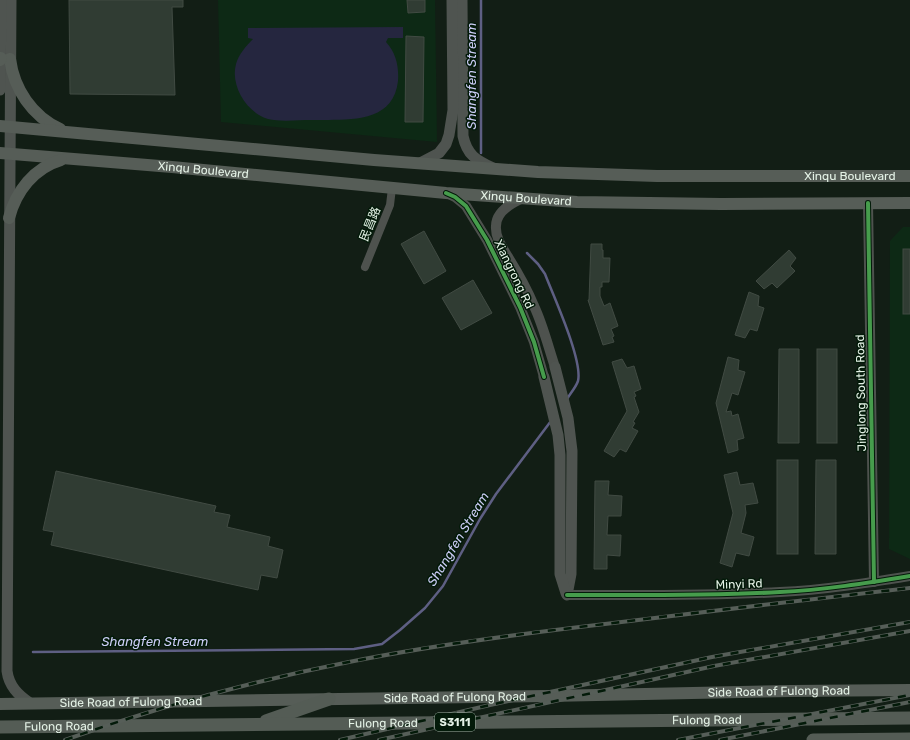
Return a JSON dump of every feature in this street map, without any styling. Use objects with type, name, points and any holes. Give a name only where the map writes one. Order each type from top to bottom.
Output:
[{"type":"highway","points":[[257,724],[329,699]]},
{"type":"highway","name":"Fulong Road","points":[[0,727],[910,718]]},
{"type":"highway","points":[[813,740],[910,739]]},
{"type":"main road","points":[[1,0],[4,59],[5,153],[9,218],[6,670],[11,684],[16,692],[30,704]]},
{"type":"main road","points":[[0,90],[11,0]]},
{"type":"main road","points":[[420,163],[439,153],[446,144],[449,135],[452,110],[452,0]]},
{"type":"main road","points":[[462,0],[463,136],[465,145],[475,158],[495,169]]},
{"type":"main road","points":[[4,59],[27,102],[34,111],[47,122],[67,132]]},
{"type":"main road","name":"Xinqu Boulevard","points":[[5,126],[495,169],[635,176],[910,176]]},
{"type":"main road","name":"Xinqu Boulevard","points":[[5,153],[522,199],[648,204],[910,203]]},
{"type":"main road","points":[[9,218],[16,198],[30,179],[43,168],[66,158]]},
{"type":"main road","name":"Xiangrong Rd","points":[[555,367],[568,418],[572,451],[571,574],[567,595]]},
{"type":"main road","name":"Xiangrong Rd","points":[[544,377],[558,434],[560,470],[560,574],[567,595]]},
{"type":"main road","name":"Side Road of Fulong Road","points":[[0,704],[910,690]]},
{"type":"street","name":"民昌路","points":[[365,268],[390,205],[392,188]]},
{"type":"street","name":"Xiangrong Rd","points":[[446,193],[455,197],[466,206],[487,240],[520,307],[534,342],[544,377]]},
{"type":"street","name":"Xiangrong Rd","points":[[522,199],[512,203],[500,216],[496,224],[496,233],[499,242],[521,278],[534,306],[555,367]]},
{"type":"street","name":"Jinglong South Road","points":[[868,203],[874,582]]},
{"type":"street","name":"Minyi Rd","points":[[567,595],[714,595],[782,592],[874,582],[910,576]]},
{"type":"shaded area","points":[[218,0],[435,0],[437,142],[221,122]]},
{"type":"shaded area","points":[[403,27],[403,38],[388,38],[386,42],[396,60],[398,81],[394,96],[387,106],[377,113],[365,117],[337,120],[273,120],[260,116],[253,111],[242,98],[238,89],[235,72],[236,64],[243,50],[253,39],[248,38],[248,28]]},
{"type":"shaded area","points":[[903,227],[910,227],[910,559],[889,549],[890,241]]},
{"type":"building","points":[[69,0],[183,0],[183,7],[172,7],[175,95],[70,94]]},
{"type":"building","points":[[407,0],[425,0],[425,12],[408,13]]},
{"type":"building","points":[[406,36],[424,37],[423,122],[405,122]]},
{"type":"building","points":[[424,231],[446,271],[424,284],[401,244]]},
{"type":"building","points":[[591,244],[602,244],[603,258],[610,258],[609,282],[602,282],[602,287],[600,287],[600,296],[604,306],[610,303],[618,326],[611,329],[614,336],[612,337],[614,342],[603,345],[588,300]]},
{"type":"building","points":[[903,249],[910,249],[910,314],[903,314]]},
{"type":"building","points":[[789,250],[796,258],[790,266],[795,271],[777,288],[772,283],[764,289],[756,281]]},
{"type":"building","points":[[473,280],[492,313],[461,330],[442,298]]},
{"type":"building","points":[[749,292],[759,296],[758,306],[764,308],[757,331],[750,329],[745,338],[735,335]]},
{"type":"building","points":[[779,349],[799,349],[799,443],[778,443]]},
{"type":"building","points":[[817,349],[837,349],[837,443],[817,443]]},
{"type":"building","points":[[728,357],[739,360],[738,370],[745,372],[738,395],[732,393],[726,412],[731,411],[732,416],[738,414],[744,438],[737,440],[738,450],[728,453],[716,403]]},
{"type":"building","points":[[622,359],[627,368],[634,366],[641,389],[634,392],[636,396],[634,397],[639,412],[633,422],[635,423],[632,428],[638,431],[626,452],[620,449],[614,457],[604,451],[627,411],[612,362]]},
{"type":"building","points":[[777,460],[798,460],[798,554],[777,554]]},
{"type":"building","points":[[816,460],[836,460],[836,554],[815,554]]},
{"type":"building","points":[[56,471],[216,506],[214,512],[230,515],[227,527],[270,537],[268,546],[283,550],[277,578],[261,575],[258,590],[51,545],[54,532],[43,530]]},
{"type":"building","points":[[737,472],[740,485],[753,483],[758,503],[745,505],[746,513],[741,533],[754,537],[749,556],[736,553],[732,567],[720,563],[733,513],[724,475]]},
{"type":"building","points":[[595,481],[609,481],[608,495],[622,496],[621,516],[608,516],[607,535],[621,535],[620,556],[607,555],[607,569],[594,569]]},
{"type":"waterway","name":"Shangfen Stream","points":[[481,0],[481,153]]},
{"type":"waterway","name":"Shangfen Stream","points":[[527,253],[545,274],[572,343],[576,358],[578,381],[567,399]]},
{"type":"waterway","name":"Shangfen Stream","points":[[33,652],[354,649],[382,644],[425,608],[443,586],[480,519],[496,494],[551,421]]},
{"type":"railway","points":[[65,740],[170,706],[241,686],[313,669],[381,656],[476,640],[910,588]]},
{"type":"railway","points":[[340,740],[490,705],[712,657],[910,622]]},
{"type":"railway","points":[[379,740],[714,666],[910,631]]},
{"type":"railway","points":[[678,740],[910,695]]},
{"type":"railway","points":[[720,740],[910,702]]},
{"type":"cycle path","points":[[446,193],[455,197],[466,206],[487,240],[520,307],[534,342],[544,377]]},
{"type":"cycle path","points":[[868,203],[874,582]]},
{"type":"cycle path","points":[[567,595],[700,595],[780,592],[862,584],[910,576]]}]
